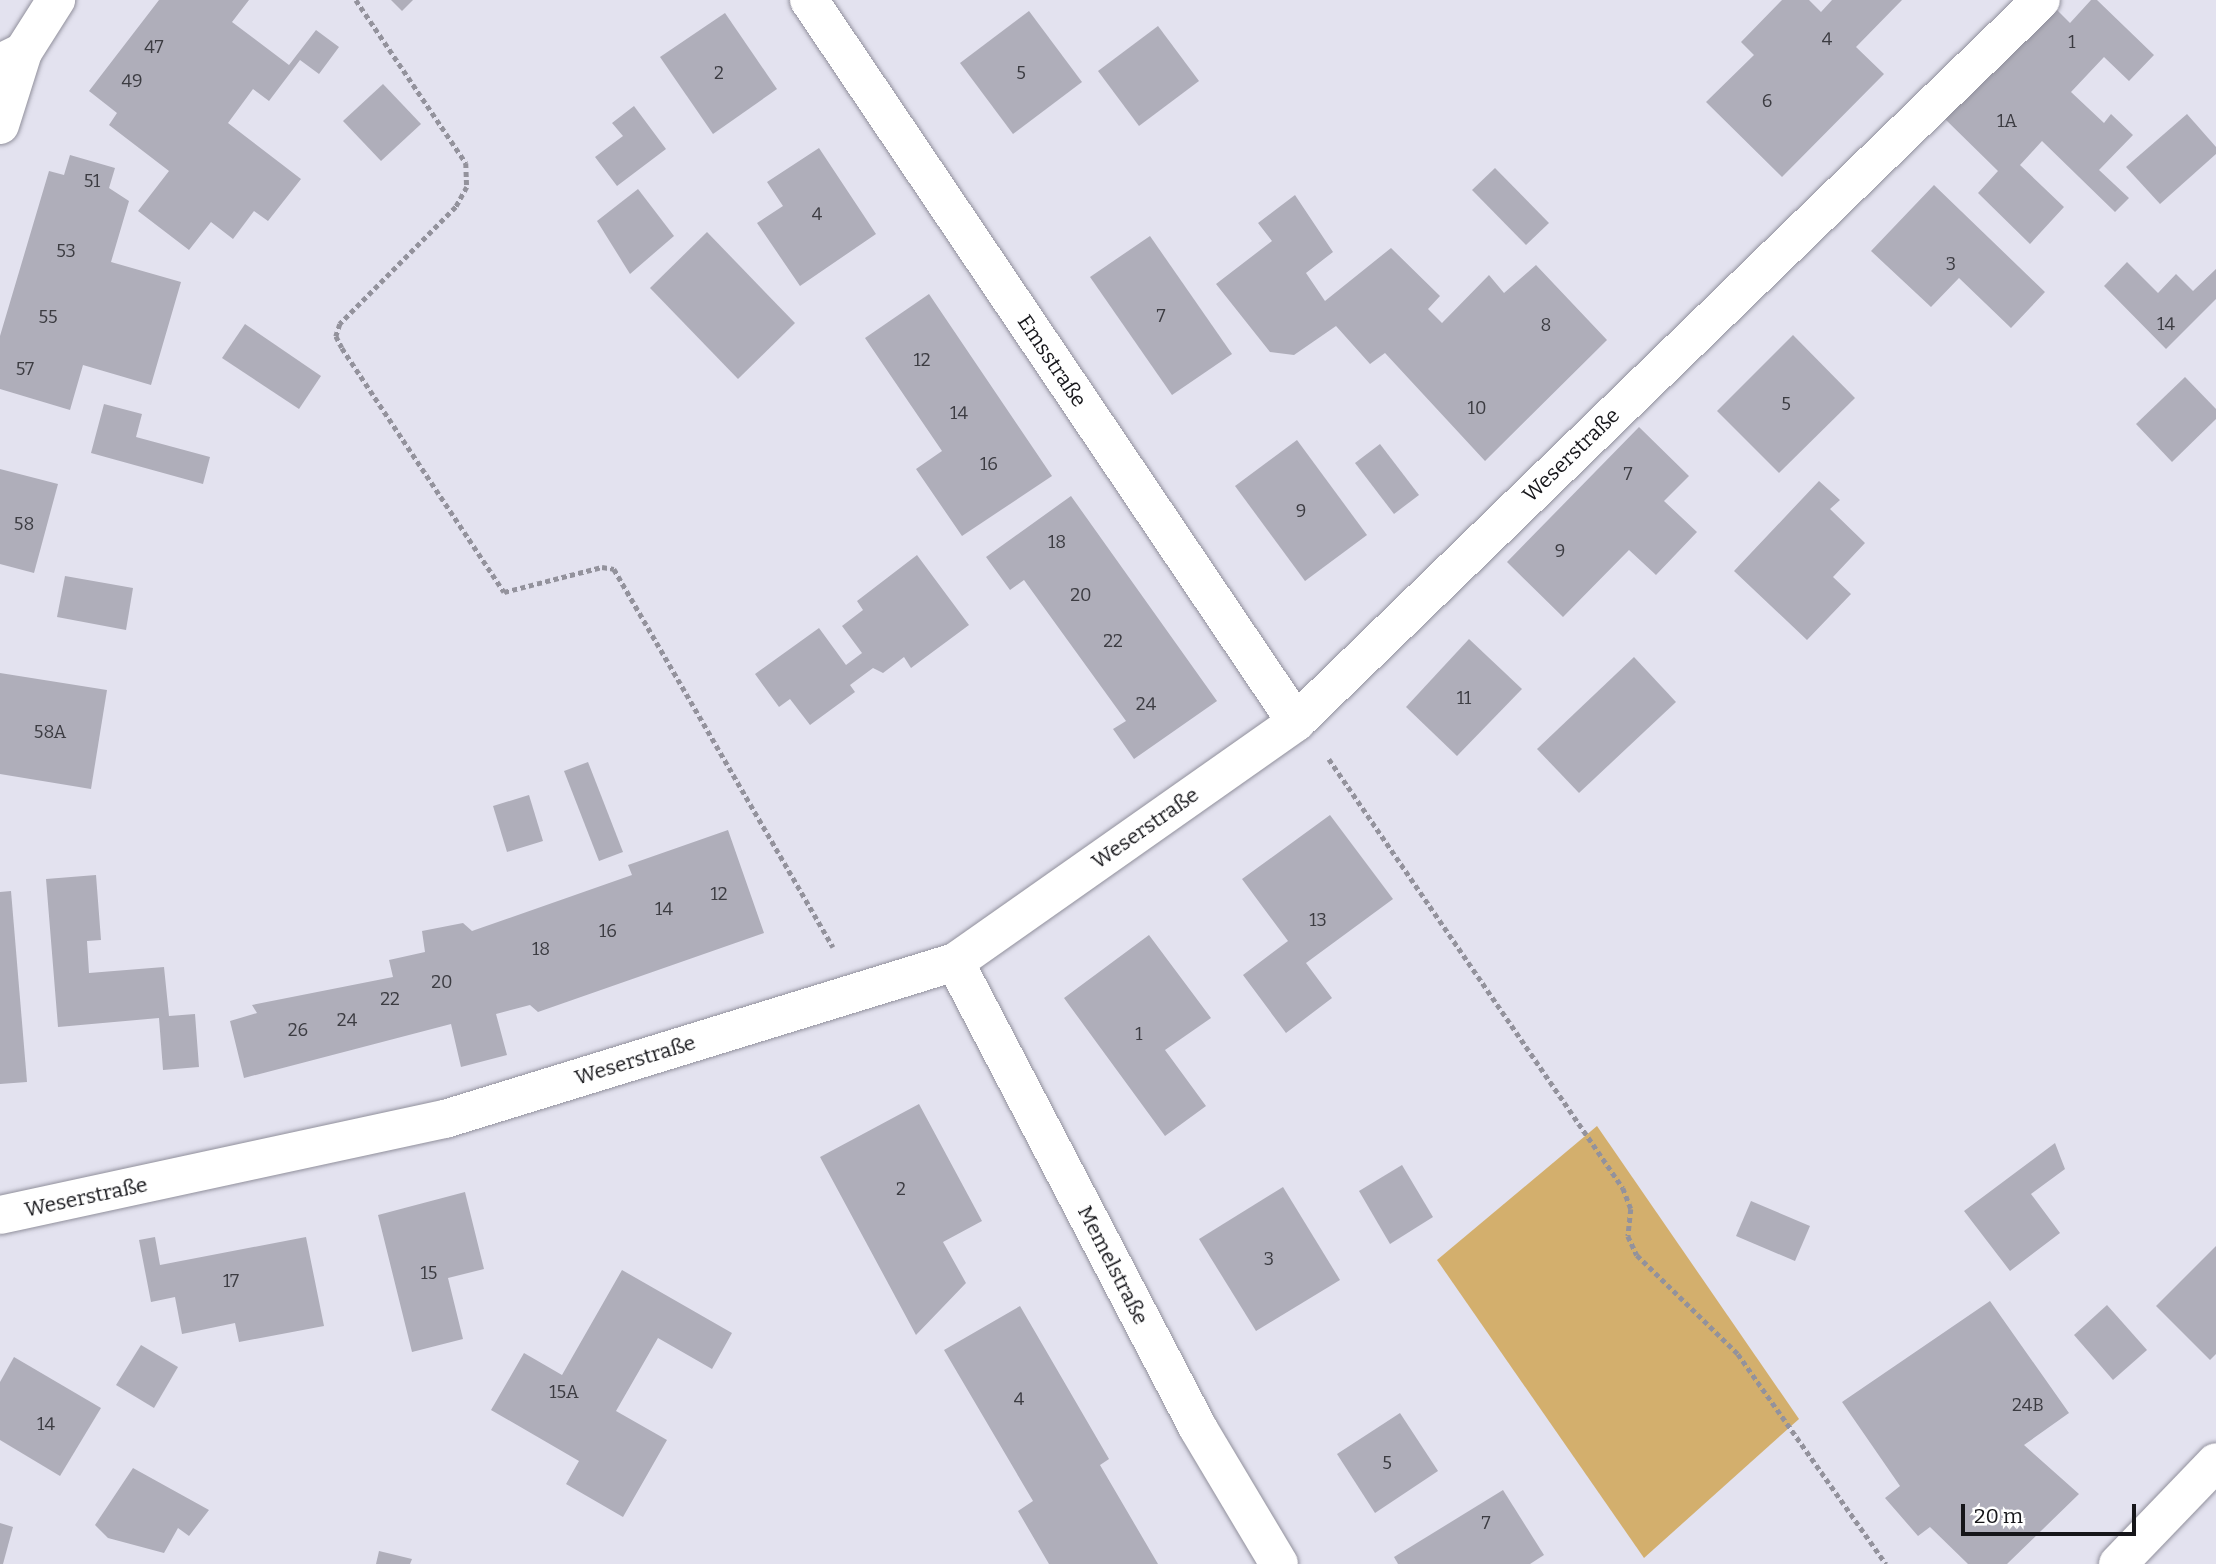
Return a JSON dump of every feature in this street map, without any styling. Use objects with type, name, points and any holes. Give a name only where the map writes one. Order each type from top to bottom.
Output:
[{"type":"street","points":[[0,125],[11,58],[56,0]]},
{"type":"street","name":"Emsstraße","points":[[809,0],[1296,722]]},
{"type":"street","name":"Weserstraße","points":[[0,1215],[444,1119],[956,962],[1296,722],[2041,0]]},
{"type":"street","name":"Memelstraße","points":[[956,962],[1198,1428],[1279,1564]]},
{"type":"street","points":[[2118,1564],[2216,1462]]},
{"type":"path","points":[[356,0],[466,163],[467,187],[456,207],[340,324],[336,336],[342,348],[504,592],[602,567],[614,569],[860,991]]},
{"type":"path","points":[[1296,722],[1340,771],[1623,1188],[1632,1209],[1628,1236],[1637,1255],[1738,1354],[1886,1564]]},
{"type":"shaded area","points":[[1597,1126],[1799,1419],[1644,1558],[1437,1260]]},
{"type":"building","points":[[159,0],[249,0],[232,22],[289,65],[316,30],[339,47],[319,74],[300,60],[269,101],[253,89],[228,123],[301,179],[268,221],[254,211],[233,239],[211,222],[189,250],[138,211],[169,171],[109,125],[117,113],[89,91]]},
{"type":"building","points":[[391,0],[413,0],[402,11]]},
{"type":"building","points":[[1782,0],[1809,0],[1821,12],[1832,0],[1902,0],[1856,47],[1884,74],[1782,177],[1706,102],[1754,55],[1741,42]]},
{"type":"building","points":[[2091,0],[2097,0],[2154,55],[2129,81],[2104,57],[2071,92],[2104,123],[2111,114],[2133,135],[2099,170],[2129,198],[2115,212],[2042,141],[2020,165],[2064,207],[2030,244],[1978,193],[1998,171],[1945,119],[2054,7],[2070,23]]},
{"type":"building","points":[[1029,11],[1082,82],[1013,134],[960,63]]},
{"type":"building","points":[[725,13],[777,89],[713,134],[660,57]]},
{"type":"building","points":[[1158,26],[1199,81],[1139,126],[1098,71]]},
{"type":"building","points":[[383,84],[421,124],[381,161],[343,121]]},
{"type":"building","points":[[634,106],[666,149],[617,186],[595,157],[623,136],[612,123]]},
{"type":"building","points":[[2187,114],[2216,147],[2216,154],[2160,204],[2126,167]]},
{"type":"building","points":[[819,148],[876,234],[800,286],[757,223],[783,206],[767,182]]},
{"type":"building","points":[[70,155],[115,168],[109,188],[129,201],[111,262],[181,282],[151,385],[83,365],[70,410],[0,389],[0,336],[49,171],[64,175]]},
{"type":"building","points":[[1495,168],[1549,223],[1526,245],[1472,190]]},
{"type":"building","points":[[1934,185],[2045,292],[2011,328],[1959,278],[1931,307],[1871,251]]},
{"type":"building","points":[[638,189],[674,236],[630,274],[597,221]]},
{"type":"building","points":[[1295,195],[1333,252],[1306,273],[1325,301],[1391,248],[1440,296],[1428,309],[1442,323],[1489,275],[1504,293],[1536,265],[1607,340],[1485,461],[1385,353],[1370,364],[1336,326],[1294,355],[1270,352],[1216,284],[1272,241],[1258,223]]},
{"type":"building","points":[[707,232],[795,323],[738,379],[650,288]]},
{"type":"building","points":[[1150,236],[1232,354],[1172,395],[1090,277]]},
{"type":"building","points":[[2127,262],[2158,293],[2176,274],[2193,291],[2216,269],[2216,299],[2166,349],[2104,286]]},
{"type":"building","points":[[929,294],[1052,476],[962,536],[916,469],[942,451],[865,338]]},
{"type":"building","points":[[245,324],[321,376],[299,409],[222,358]]},
{"type":"building","points":[[1793,335],[1855,398],[1779,473],[1717,411]]},
{"type":"building","points":[[2185,377],[2216,409],[2216,419],[2172,462],[2136,424]]},
{"type":"building","points":[[104,404],[142,414],[136,437],[210,457],[203,484],[91,453]]},
{"type":"building","points":[[1639,427],[1689,476],[1664,501],[1697,532],[1656,575],[1629,550],[1563,617],[1507,562]]},
{"type":"building","points":[[1297,440],[1367,535],[1305,581],[1235,486]]},
{"type":"building","points":[[1380,444],[1419,495],[1394,514],[1355,463]]},
{"type":"building","points":[[0,469],[58,484],[34,573],[0,564]]},
{"type":"building","points":[[1819,481],[1840,500],[1830,509],[1865,543],[1833,577],[1851,594],[1807,640],[1734,571]]},
{"type":"building","points":[[1071,496],[1217,701],[1134,759],[1113,729],[1126,721],[1024,580],[1010,590],[986,557]]},
{"type":"building","points":[[917,555],[969,625],[911,668],[904,657],[883,673],[873,668],[850,685],[855,692],[810,725],[790,699],[779,707],[755,674],[819,628],[846,665],[862,653],[842,626],[863,610],[857,601]]},
{"type":"building","points":[[65,576],[133,588],[126,630],[57,617]]},
{"type":"building","points":[[1469,639],[1522,689],[1457,756],[1406,707]]},
{"type":"building","points":[[1634,657],[1676,702],[1579,793],[1537,749]]},
{"type":"building","points":[[0,673],[107,690],[91,789],[0,774]]},
{"type":"building","points":[[588,762],[623,852],[599,861],[564,771]]},
{"type":"building","points":[[529,795],[543,841],[507,852],[493,806]]},
{"type":"building","points":[[1330,815],[1393,899],[1306,963],[1332,998],[1286,1033],[1243,975],[1288,941],[1242,879]]},
{"type":"building","points":[[728,830],[764,933],[538,1012],[530,1005],[496,1014],[507,1055],[461,1067],[451,1024],[244,1078],[230,1021],[257,1013],[252,1005],[393,977],[389,960],[425,952],[422,931],[463,923],[472,931],[632,875],[628,865]]},
{"type":"building","points":[[96,875],[101,940],[87,941],[89,973],[164,967],[169,1016],[195,1014],[199,1067],[163,1070],[159,1018],[58,1027],[46,879]]},
{"type":"building","points":[[11,891],[27,1082],[0,1084],[0,892]]},
{"type":"building","points":[[1149,935],[1211,1018],[1165,1050],[1206,1106],[1165,1136],[1064,998]]},
{"type":"building","points":[[919,1104],[982,1221],[943,1242],[966,1283],[916,1335],[820,1157]]},
{"type":"building","points":[[2055,1143],[2065,1169],[2031,1194],[2060,1233],[2010,1271],[1964,1211]]},
{"type":"building","points":[[1402,1165],[1433,1217],[1390,1244],[1359,1191]]},
{"type":"building","points":[[1283,1187],[1340,1280],[1256,1331],[1199,1239]]},
{"type":"building","points":[[465,1192],[484,1269],[448,1278],[463,1339],[412,1352],[378,1215]]},
{"type":"building","points":[[1751,1201],[1810,1226],[1795,1261],[1736,1236]]},
{"type":"building","points":[[155,1237],[160,1265],[306,1237],[324,1326],[239,1342],[235,1323],[182,1334],[175,1297],[151,1302],[139,1240]]},
{"type":"building","points":[[2216,1246],[2216,1354],[2210,1360],[2156,1306]]},
{"type":"building","points":[[622,1270],[732,1333],[712,1369],[658,1338],[616,1411],[667,1440],[623,1517],[566,1484],[579,1461],[491,1410],[524,1353],[562,1375]]},
{"type":"building","points":[[1990,1301],[2069,1413],[2024,1445],[2079,1494],[2007,1564],[1968,1564],[1930,1527],[1918,1536],[1885,1498],[1900,1486],[1842,1402]]},
{"type":"building","points":[[2107,1305],[2147,1350],[2113,1380],[2074,1335]]},
{"type":"building","points":[[1020,1306],[1109,1459],[1100,1465],[1158,1564],[1049,1564],[1018,1511],[1033,1501],[944,1350]]},
{"type":"building","points":[[141,1345],[178,1367],[154,1408],[116,1385]]},
{"type":"building","points":[[14,1357],[101,1408],[60,1476],[0,1440],[0,1382]]},
{"type":"building","points":[[1400,1413],[1438,1471],[1375,1513],[1337,1454]]},
{"type":"building","points":[[133,1468],[209,1510],[189,1536],[178,1528],[164,1553],[108,1538],[95,1525]]},
{"type":"building","points":[[1503,1490],[1544,1555],[1530,1564],[1398,1564],[1394,1557]]},
{"type":"building","points":[[0,1523],[13,1527],[3,1564],[0,1564]]},
{"type":"building","points":[[379,1551],[412,1559],[410,1564],[376,1564]]}]
